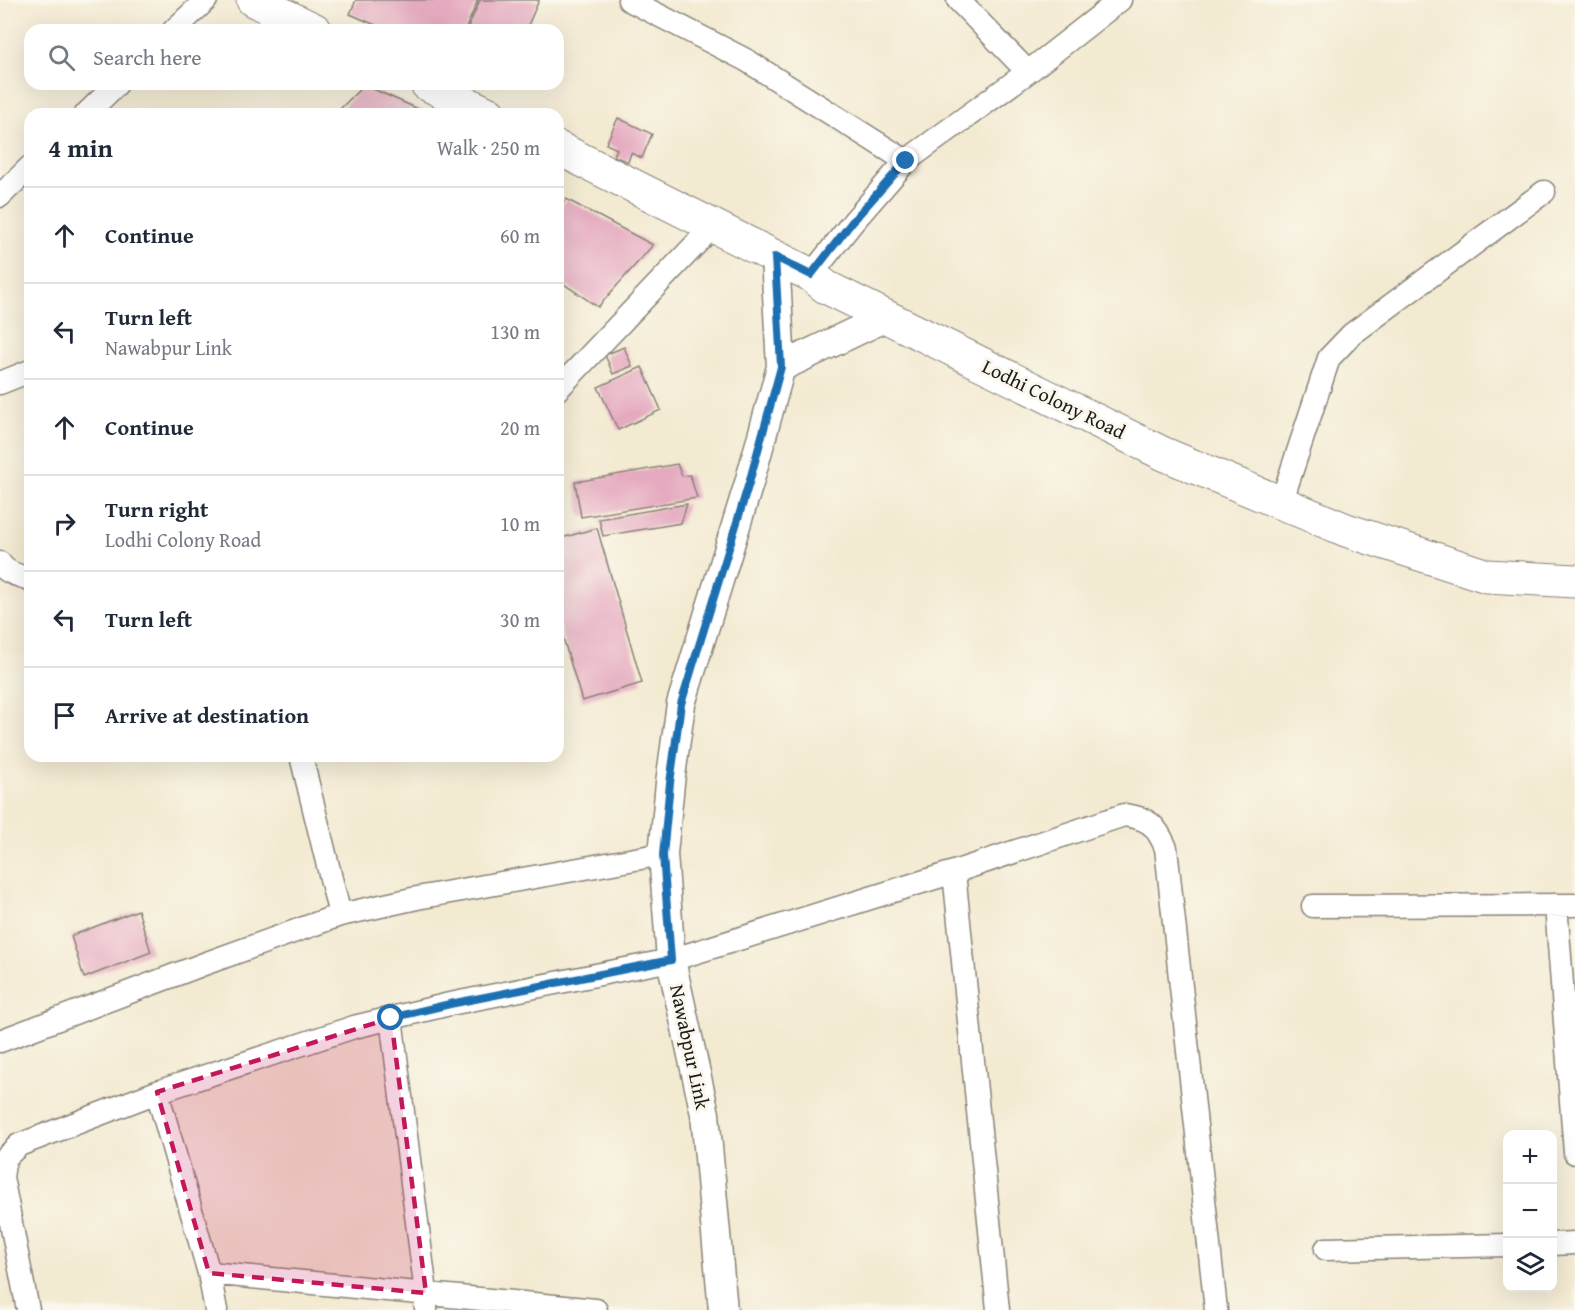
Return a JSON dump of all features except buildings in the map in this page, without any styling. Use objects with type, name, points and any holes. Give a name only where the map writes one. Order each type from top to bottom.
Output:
[{"type":"main road","points":[[253,0],[303,24]]},
{"type":"main road","points":[[439,90],[477,108]]},
{"type":"main road","name":"Lodhi Colony Road","points":[[564,151],[811,275],[826,287],[886,317],[1164,453],[1281,503],[1346,530],[1487,576],[1575,581]]},
{"type":"street","points":[[180,24],[206,0]]},
{"type":"street","points":[[629,0],[746,60],[906,161]]},
{"type":"street","points":[[958,0],[1028,72]]},
{"type":"street","points":[[811,275],[852,222],[906,161],[1028,72],[1120,0]]},
{"type":"street","points":[[92,108],[111,90]]},
{"type":"street","points":[[0,196],[24,173]]},
{"type":"street","points":[[1281,503],[1329,358],[1352,334],[1544,192]]},
{"type":"street","points":[[564,383],[714,225]]},
{"type":"street","name":"Nawabpur Link","points":[[723,1310],[705,1114],[671,960],[663,855],[681,704],[749,483],[781,367],[775,257]]},
{"type":"street","points":[[781,367],[886,317]]},
{"type":"street","points":[[0,383],[24,373]]},
{"type":"street","points":[[0,562],[2,567],[24,578]]},
{"type":"street","points":[[302,762],[340,915]]},
{"type":"street","points":[[28,1310],[2,1177],[5,1158],[19,1145],[157,1092],[354,1027],[450,1004],[671,960],[954,872],[1124,815],[1150,822],[1161,835],[1166,848],[1216,1310]]},
{"type":"street","points":[[0,1041],[340,915],[417,898],[663,855]]},
{"type":"street","points":[[954,872],[998,1310]]},
{"type":"street","points":[[1313,906],[1565,905],[1575,1153]]},
{"type":"street","points":[[391,1018],[426,1302]]},
{"type":"street","points":[[157,1092],[209,1273],[216,1310]]},
{"type":"street","points":[[1557,1244],[1575,1243]]},
{"type":"street","points":[[1326,1249],[1503,1245]]},
{"type":"street","points":[[209,1273],[426,1302],[596,1310]]},
{"type":"highlighted area","points":[[391,1018],[426,1293],[209,1273],[157,1092]]},
{"type":"route","points":[[391,1018],[671,960],[663,855],[681,704],[749,483],[781,367],[775,257],[811,275],[852,222],[906,161]]}]
